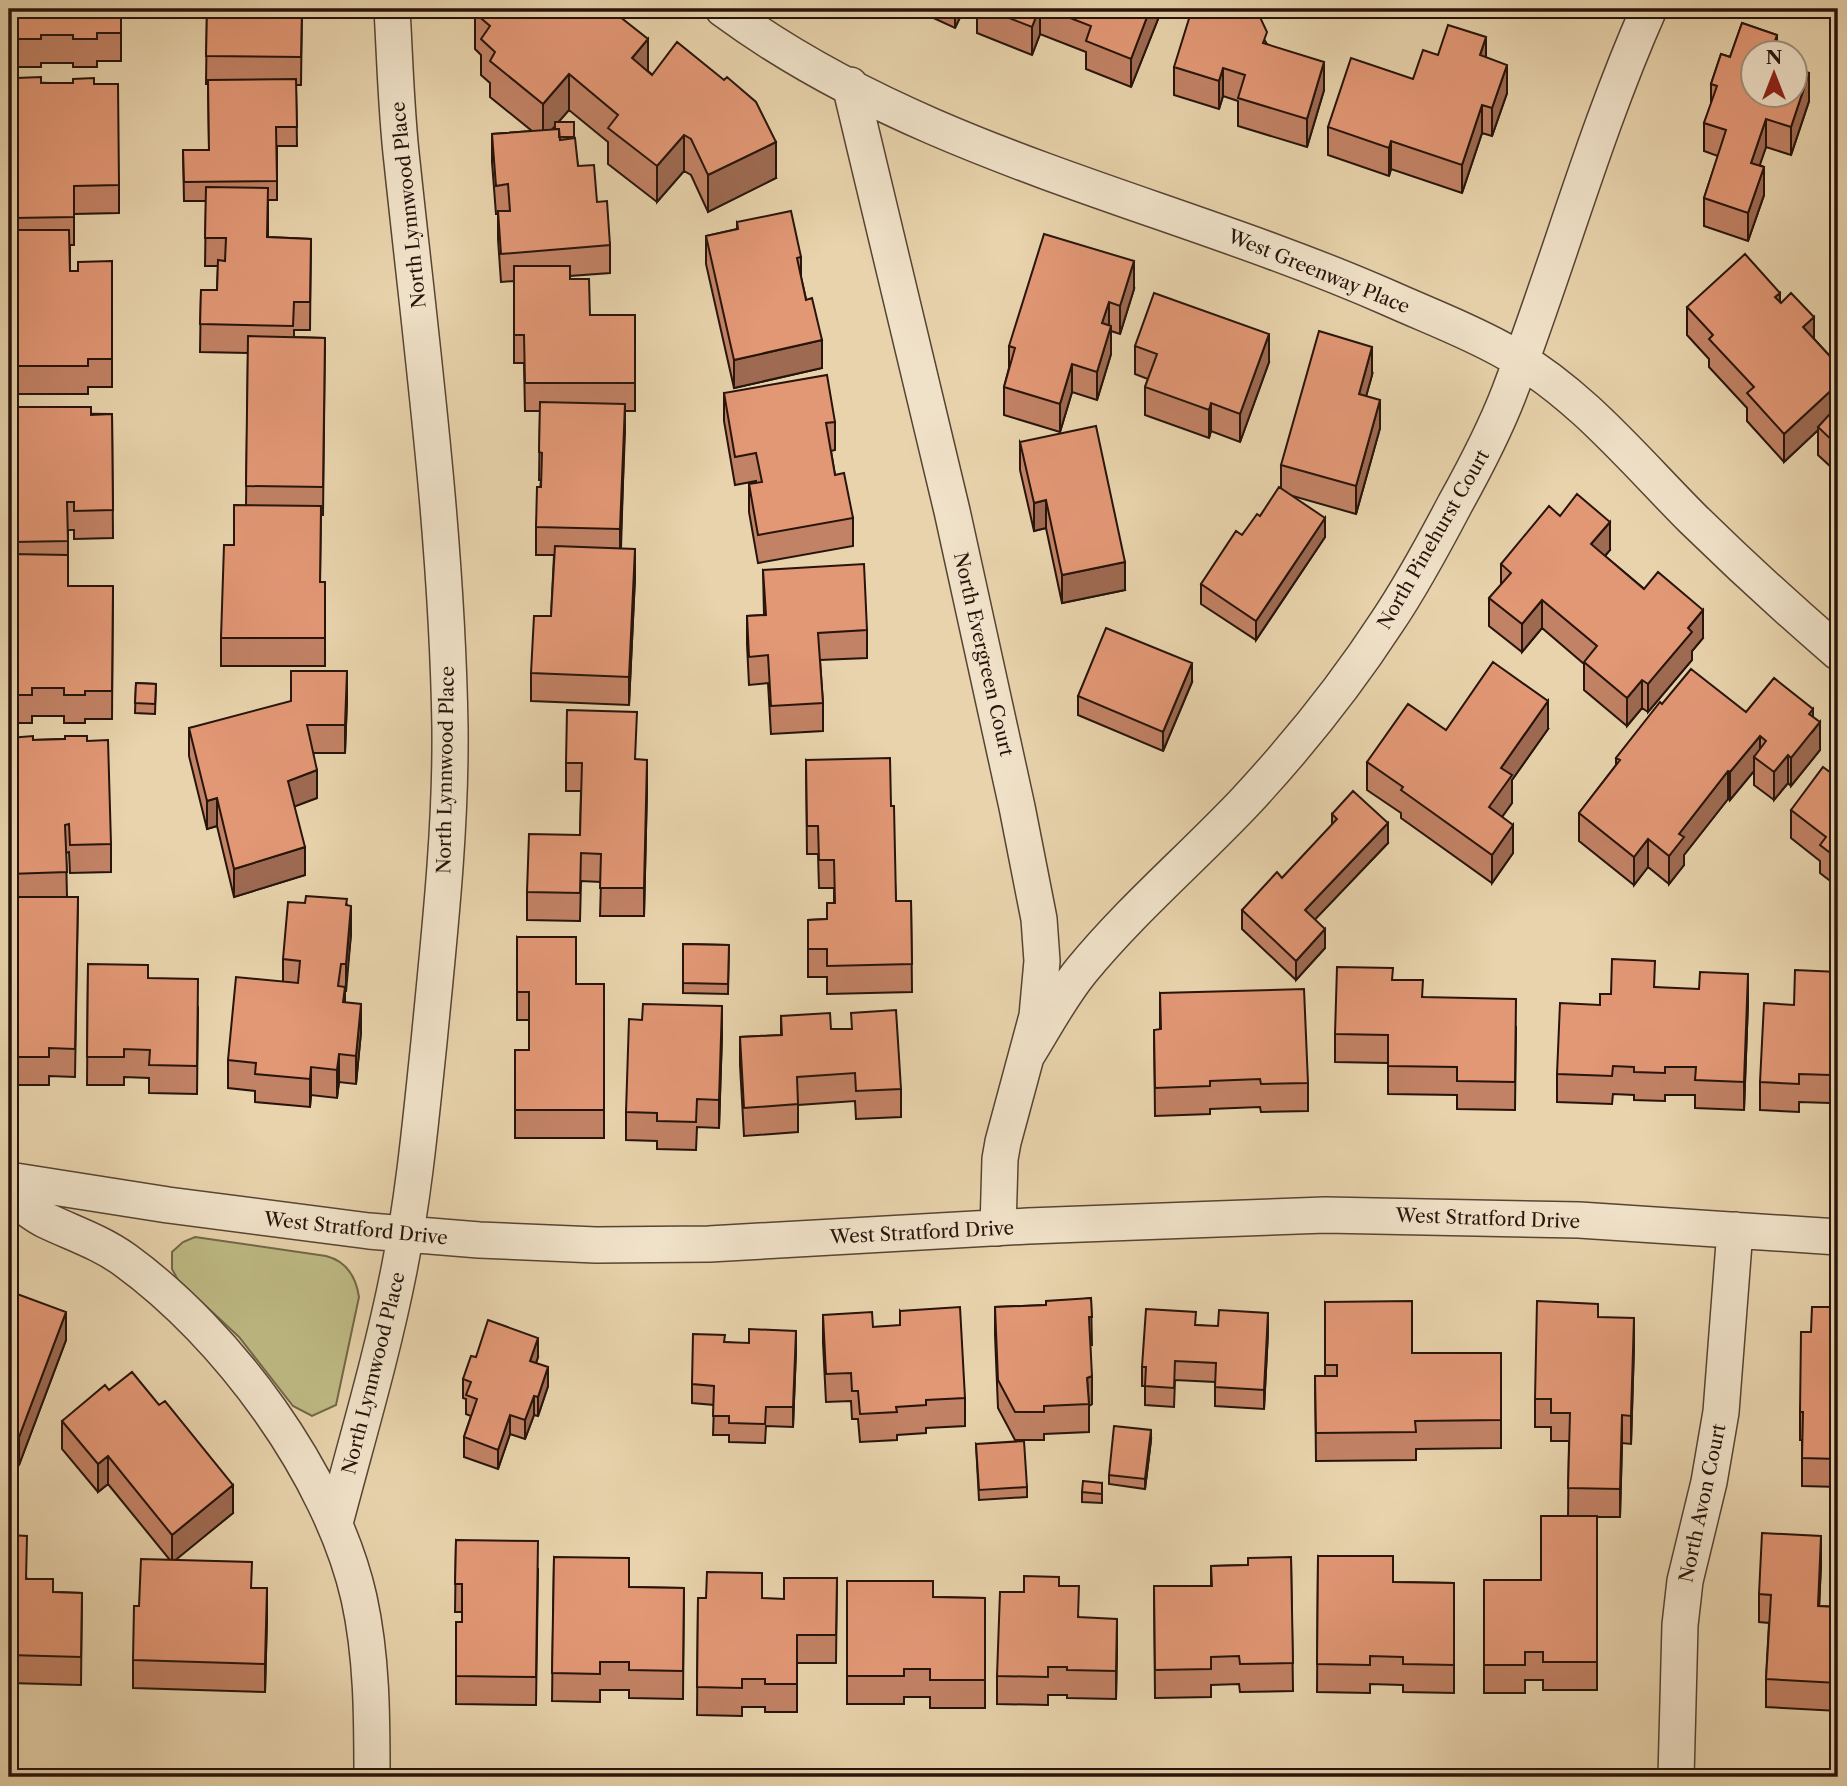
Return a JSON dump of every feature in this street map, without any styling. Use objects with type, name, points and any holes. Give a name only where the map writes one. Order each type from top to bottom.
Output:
[{"type":"street","name":"North Lynnwood Place","points":[[335,1523],[371,1392],[405,1234],[424,1095],[438,952],[450,734],[437,476],[402,162],[392,9]]},
{"type":"street","name":"West Greenway Place","points":[[723,9],[792,53],[850,85],[957,136],[1037,169],[1344,278],[1477,337],[1521,360],[1583,409],[1726,550],[1838,652]]},
{"type":"street","name":"North Pinehurst Court","points":[[1027,1055],[1081,972],[1154,892],[1243,804],[1287,756],[1380,633],[1424,561],[1488,443],[1521,360],[1608,107],[1649,9]]},
{"type":"street","name":"North Evergreen Court","points":[[850,85],[952,511],[1033,881],[1041,943],[1042,978],[1037,1016],[1000,1159],[998,1228]]},
{"type":"street","name":"West Stratford Drive","points":[[9,1180],[231,1214],[405,1234],[479,1240],[635,1245],[1278,1216],[1371,1215],[1567,1220],[1838,1237]]},
{"type":"street","name":"North Lynnwood Place","points":[[9,1198],[44,1220],[108,1249],[174,1301],[243,1377],[281,1427],[316,1483],[335,1523],[352,1573],[367,1646],[372,1702],[372,1777]]},
{"type":"street","name":"North Avon Court","points":[[1676,1777],[1677,1661],[1682,1602],[1719,1427],[1735,1230]]},
{"type":"shaded area","points":[[195,1237],[326,1256],[333,1258],[349,1271],[359,1297],[336,1405],[312,1416],[293,1406],[239,1337],[178,1280],[172,1269],[172,1252],[183,1242]]},
{"type":"building","points":[[9,9],[121,9],[121,33],[97,33],[97,39],[73,39],[73,35],[41,35],[41,39],[17,39],[17,32],[9,32]]},
{"type":"building","points":[[207,9],[302,9],[301,57],[206,56]]},
{"type":"building","points":[[478,9],[610,9],[648,39],[632,58],[652,75],[677,42],[724,80],[727,77],[756,102],[776,142],[708,175],[691,139],[684,135],[657,166],[608,128],[618,115],[569,74],[543,104],[490,61],[495,52],[481,39],[490,26],[475,13]]},
{"type":"building","points":[[986,9],[1039,9],[1032,27]]},
{"type":"building","points":[[1047,9],[1150,9],[1131,59],[1086,41],[1091,26]]},
{"type":"building","points":[[1192,9],[1241,9],[1259,15],[1267,32],[1263,43],[1324,62],[1307,119],[1238,98],[1245,75],[1223,68],[1219,81],[1174,67]]},
{"type":"building","points":[[1742,23],[1777,35],[1776,38],[1738,38],[1738,108],[1797,108],[1791,127],[1766,119],[1751,163],[1764,167],[1748,213],[1704,198],[1726,130],[1704,123],[1717,86],[1711,84],[1721,54],[1730,57]]},
{"type":"building","points":[[1448,25],[1486,37],[1480,55],[1507,65],[1492,108],[1482,105],[1462,165],[1391,141],[1389,148],[1328,127],[1351,58],[1413,79],[1423,50],[1438,55]]},
{"type":"building","points":[[41,77],[41,83],[73,83],[73,79],[94,78],[94,84],[118,84],[119,185],[74,186],[74,217],[14,218],[14,166],[9,166],[9,82],[17,82],[17,78]]},
{"type":"building","points":[[296,79],[297,127],[276,127],[277,181],[184,182],[183,150],[209,150],[208,80]]},
{"type":"building","points":[[555,122],[574,122],[574,137],[559,137]]},
{"type":"building","points":[[559,129],[560,140],[575,138],[578,166],[594,165],[597,202],[607,201],[610,245],[501,254],[498,211],[510,211],[508,184],[496,186],[492,134]]},
{"type":"building","points":[[206,187],[268,188],[267,237],[311,239],[310,302],[294,302],[293,326],[200,324],[201,290],[217,290],[218,260],[225,261],[226,238],[205,238]]},
{"type":"building","points":[[791,211],[801,257],[797,258],[806,300],[812,298],[822,340],[734,360],[706,236],[738,229],[737,222]]},
{"type":"building","points":[[14,230],[69,230],[70,271],[78,271],[78,262],[112,261],[112,359],[88,359],[88,366],[16,366],[16,358],[9,358],[9,281],[15,281]]},
{"type":"building","points":[[1044,234],[1134,261],[1120,306],[1109,302],[1102,323],[1111,326],[1097,372],[1072,364],[1060,404],[1004,387],[1015,348],[1009,346]]},
{"type":"building","points":[[1745,254],[1780,293],[1775,297],[1781,303],[1791,293],[1814,317],[1803,327],[1838,365],[1838,384],[1784,434],[1747,393],[1754,387],[1709,339],[1713,335],[1687,307]]},
{"type":"building","points":[[514,266],[570,266],[570,279],[589,279],[590,315],[635,315],[635,383],[525,383],[524,335],[514,335]]},
{"type":"building","points":[[1154,293],[1269,334],[1240,414],[1211,403],[1209,410],[1145,387],[1157,354],[1135,346]]},
{"type":"building","points":[[1319,331],[1372,347],[1359,394],[1380,400],[1356,486],[1281,465]]},
{"type":"building","points":[[248,336],[325,338],[323,487],[246,486]]},
{"type":"building","points":[[827,375],[835,422],[826,423],[835,475],[844,473],[853,518],[758,535],[749,484],[762,482],[756,453],[735,457],[724,393]]},
{"type":"building","points":[[540,402],[625,404],[620,529],[536,527],[537,487],[541,487]]},
{"type":"building","points":[[1838,405],[1838,446],[1818,427]]},
{"type":"building","points":[[15,407],[91,407],[91,415],[112,414],[113,510],[74,511],[74,502],[67,502],[68,541],[14,542],[13,491],[9,491],[9,413],[15,413]]},
{"type":"building","points":[[1096,426],[1125,562],[1062,575],[1046,500],[1034,503],[1020,442]]},
{"type":"building","points":[[1838,462],[1838,475],[1831,469]]},
{"type":"building","points":[[1279,487],[1325,518],[1256,621],[1201,584],[1236,531],[1242,535],[1257,514],[1260,516]]},
{"type":"building","points":[[1577,494],[1610,522],[1591,544],[1644,589],[1658,572],[1703,610],[1688,628],[1692,632],[1648,684],[1642,680],[1627,698],[1584,662],[1597,646],[1542,600],[1522,624],[1489,598],[1511,573],[1501,564],[1549,506],[1560,516]]},
{"type":"building","points":[[234,505],[321,506],[320,582],[325,582],[325,638],[221,638],[224,545],[234,545]]},
{"type":"building","points":[[555,546],[635,549],[629,677],[531,673],[534,616],[551,616]]},
{"type":"building","points":[[10,554],[68,555],[68,586],[113,586],[112,691],[85,691],[85,695],[64,695],[64,688],[32,688],[32,695],[10,695]]},
{"type":"building","points":[[864,564],[867,630],[818,633],[823,703],[771,706],[768,655],[749,657],[747,616],[766,615],[763,570]]},
{"type":"building","points":[[1106,628],[1192,663],[1163,732],[1078,696]]},
{"type":"building","points":[[1493,662],[1548,701],[1501,768],[1512,775],[1489,807],[1513,825],[1492,855],[1401,790],[1403,787],[1367,762],[1408,704],[1446,730]]},
{"type":"building","points":[[1691,669],[1746,712],[1774,678],[1813,709],[1809,714],[1820,722],[1791,758],[1788,755],[1774,772],[1754,757],[1766,741],[1760,736],[1730,772],[1728,771],[1679,834],[1684,837],[1669,856],[1648,839],[1634,857],[1579,813],[1620,760],[1616,758],[1660,702],[1662,704]]},
{"type":"building","points":[[291,671],[347,671],[345,725],[307,725],[317,770],[288,781],[305,847],[234,869],[217,798],[207,801],[189,728],[291,701]]},
{"type":"building","points":[[136,683],[156,684],[155,704],[135,703]]},
{"type":"building","points":[[567,710],[637,712],[635,759],[647,760],[644,888],[600,888],[601,854],[581,853],[580,893],[527,892],[529,834],[580,835],[582,763],[566,763]]},
{"type":"building","points":[[33,736],[33,740],[87,736],[87,741],[108,740],[111,844],[70,845],[69,824],[65,825],[67,872],[9,874],[9,738]]},
{"type":"building","points":[[890,758],[896,901],[911,901],[912,964],[827,966],[827,949],[808,949],[808,920],[827,919],[827,903],[835,903],[834,860],[819,860],[818,826],[807,826],[806,760]]},
{"type":"building","points":[[1823,767],[1838,778],[1838,859],[1820,845],[1826,837],[1791,810]]},
{"type":"building","points":[[1353,791],[1388,823],[1305,910],[1325,929],[1296,961],[1242,910],[1277,872],[1282,878],[1337,819],[1332,814]]},
{"type":"building","points":[[306,896],[347,899],[346,905],[351,906],[346,964],[341,964],[338,986],[345,987],[343,1002],[361,1004],[356,1056],[339,1054],[337,1070],[311,1067],[310,1079],[255,1074],[256,1063],[228,1060],[236,977],[298,983],[300,961],[283,959],[288,902],[305,903]]},
{"type":"building","points":[[9,897],[78,897],[75,1049],[49,1048],[49,1057],[9,1057]]},
{"type":"building","points":[[517,937],[576,937],[576,984],[604,984],[604,1110],[515,1110],[515,1050],[529,1050],[529,992],[517,992]]},
{"type":"building","points":[[683,944],[729,945],[728,984],[683,983]]},
{"type":"building","points":[[1612,959],[1655,961],[1654,987],[1699,989],[1700,972],[1748,974],[1744,1082],[1695,1080],[1696,1067],[1665,1067],[1665,1073],[1634,1072],[1634,1067],[1613,1066],[1612,1076],[1557,1074],[1560,1003],[1600,1005],[1600,994],[1611,994]]},
{"type":"building","points":[[88,964],[148,965],[148,978],[198,979],[197,1066],[149,1065],[150,1050],[124,1049],[124,1057],[87,1057]]},
{"type":"building","points":[[1337,967],[1393,968],[1392,980],[1423,980],[1422,997],[1516,999],[1515,1082],[1457,1081],[1457,1067],[1388,1066],[1388,1035],[1335,1034]]},
{"type":"building","points":[[1795,970],[1838,972],[1838,1085],[1830,1085],[1830,1075],[1799,1074],[1799,1084],[1760,1082],[1764,1003],[1794,1005]]},
{"type":"building","points":[[1304,989],[1308,1083],[1261,1084],[1260,1079],[1210,1081],[1210,1086],[1155,1088],[1154,1030],[1161,1029],[1160,993]]},
{"type":"building","points":[[643,1004],[722,1006],[719,1100],[697,1099],[696,1122],[657,1121],[657,1113],[626,1112],[629,1019],[642,1020]]},
{"type":"building","points":[[896,1010],[901,1089],[856,1091],[855,1073],[797,1077],[798,1104],[744,1108],[740,1037],[782,1035],[781,1016],[830,1013],[831,1029],[852,1029],[851,1013]]},
{"type":"building","points":[[9,1291],[66,1312],[19,1437],[9,1433]]},
{"type":"building","points":[[1091,1298],[1092,1317],[1089,1317],[1092,1376],[1087,1378],[1089,1404],[1044,1406],[1044,1412],[1015,1412],[998,1380],[995,1307],[1046,1305],[1046,1301]]},
{"type":"building","points":[[1412,1301],[1412,1353],[1501,1353],[1501,1420],[1415,1421],[1416,1432],[1316,1433],[1315,1376],[1337,1376],[1337,1365],[1325,1365],[1325,1302]]},
{"type":"building","points":[[1537,1301],[1598,1304],[1598,1317],[1634,1318],[1631,1416],[1622,1415],[1620,1489],[1568,1488],[1570,1413],[1551,1413],[1551,1399],[1535,1399]]},
{"type":"building","points":[[960,1307],[965,1398],[926,1400],[926,1405],[896,1407],[897,1412],[860,1414],[858,1391],[852,1391],[851,1373],[826,1374],[823,1315],[872,1312],[873,1327],[900,1325],[900,1311]]},
{"type":"building","points":[[1812,1307],[1838,1307],[1838,1459],[1802,1458],[1801,1332],[1811,1332]]},
{"type":"building","points":[[1146,1309],[1196,1312],[1195,1325],[1218,1326],[1219,1310],[1268,1313],[1264,1390],[1215,1387],[1216,1363],[1175,1361],[1174,1388],[1145,1386],[1146,1367],[1142,1367]]},
{"type":"building","points":[[488,1320],[538,1338],[530,1361],[548,1367],[538,1397],[534,1396],[525,1420],[510,1415],[498,1450],[464,1437],[477,1399],[466,1395],[471,1382],[463,1379],[471,1356],[476,1357]]},
{"type":"building","points":[[749,1329],[796,1331],[793,1407],[766,1407],[765,1424],[729,1423],[729,1416],[713,1416],[714,1386],[692,1384],[693,1334],[725,1335],[724,1342],[749,1343]]},
{"type":"building","points":[[132,1372],[159,1405],[165,1401],[233,1485],[172,1535],[108,1456],[98,1464],[62,1421],[105,1385],[109,1390]]},
{"type":"building","points":[[1114,1426],[1151,1430],[1145,1479],[1109,1475]]},
{"type":"building","points":[[1024,1441],[1027,1487],[979,1490],[976,1444]]},
{"type":"building","points":[[1083,1481],[1102,1483],[1102,1494],[1082,1492]]},
{"type":"building","points":[[1541,1516],[1597,1516],[1597,1662],[1543,1662],[1543,1652],[1525,1652],[1525,1665],[1484,1665],[1484,1580],[1541,1580]]},
{"type":"building","points":[[1762,1533],[1821,1536],[1818,1606],[1838,1607],[1838,1683],[1766,1679],[1771,1595],[1759,1594]]},
{"type":"building","points":[[9,1535],[27,1536],[26,1579],[53,1579],[53,1592],[82,1593],[81,1657],[9,1655]]},
{"type":"building","points":[[456,1540],[538,1541],[536,1677],[456,1676],[456,1622],[462,1622],[462,1584],[455,1584]]},
{"type":"building","points":[[1318,1556],[1393,1556],[1393,1582],[1454,1583],[1454,1665],[1403,1664],[1403,1657],[1370,1656],[1370,1665],[1317,1664]]},
{"type":"building","points":[[554,1557],[629,1558],[629,1587],[684,1588],[683,1671],[629,1670],[629,1662],[600,1662],[600,1674],[552,1673]]},
{"type":"building","points":[[1291,1557],[1293,1663],[1240,1664],[1239,1656],[1211,1657],[1211,1669],[1155,1670],[1154,1586],[1212,1586],[1211,1566],[1248,1565],[1248,1558]]},
{"type":"building","points":[[141,1559],[252,1562],[251,1588],[267,1588],[265,1664],[133,1660],[134,1606],[139,1606]]},
{"type":"building","points":[[707,1572],[762,1573],[762,1598],[784,1599],[784,1578],[837,1578],[836,1635],[797,1635],[797,1684],[765,1684],[765,1679],[742,1679],[742,1688],[697,1687],[698,1598],[706,1598]]},
{"type":"building","points":[[1024,1576],[1059,1577],[1059,1586],[1079,1586],[1078,1617],[1117,1619],[1116,1671],[1048,1667],[1048,1677],[997,1676],[1000,1592],[1024,1592]]},
{"type":"building","points":[[847,1581],[933,1581],[933,1597],[985,1598],[985,1680],[930,1680],[930,1669],[904,1669],[904,1676],[847,1676]]}]
